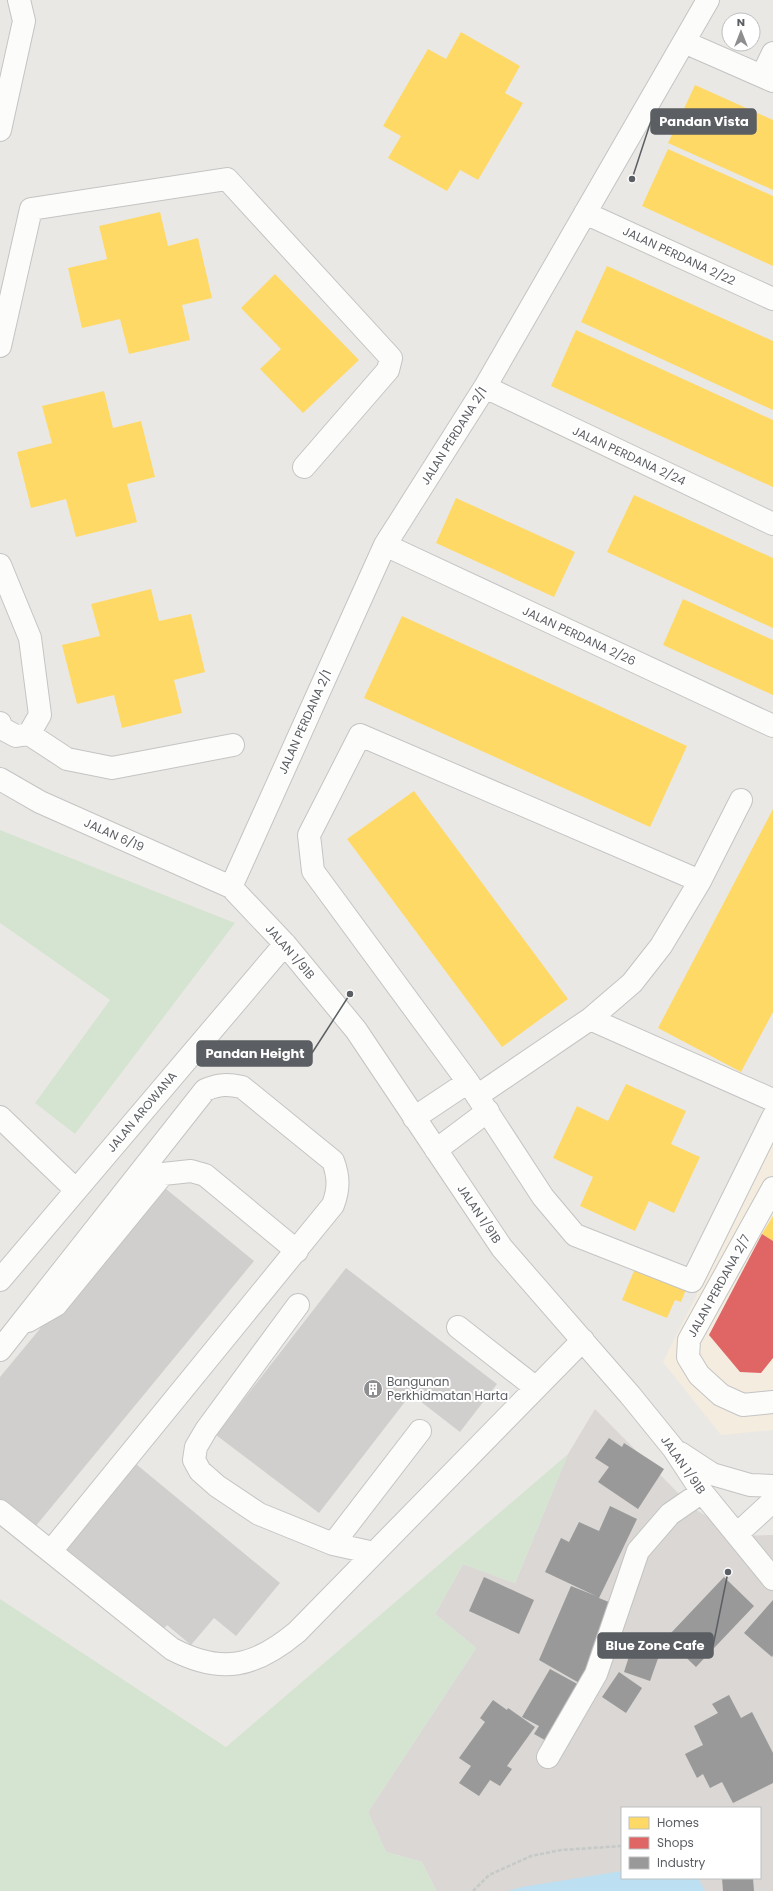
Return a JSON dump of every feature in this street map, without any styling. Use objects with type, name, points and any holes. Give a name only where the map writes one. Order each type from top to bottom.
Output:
[{"type":"street","points":[[0,130],[24,21],[19,0]]},
{"type":"street","name":"JALAN PERDANA 2/1","points":[[231,887],[385,545],[485,386],[708,0]]},
{"type":"street","points":[[684,42],[767,79],[773,53]]},
{"type":"street","points":[[0,346],[31,209],[227,179],[391,358],[388,370],[304,467]]},
{"type":"street","name":"JALAN PERDANA 2/22","points":[[585,213],[773,299]]},
{"type":"street","name":"JALAN PERDANA 2/24","points":[[485,386],[773,524]]},
{"type":"street","name":"JALAN PERDANA 2/26","points":[[385,545],[773,726]]},
{"type":"street","points":[[0,564],[30,638],[40,715],[29,734]]},
{"type":"street","points":[[0,724],[2,728],[16,736],[29,734],[67,759],[112,768],[233,745]]},
{"type":"street","points":[[700,881],[360,735],[309,835],[313,871],[478,1096],[543,1197],[575,1235],[692,1281],[773,1117]]},
{"type":"street","name":"JALAN 6/19","points":[[0,779],[40,802],[231,887]]},
{"type":"street","points":[[414,1118],[478,1096],[590,1019],[632,983],[661,946],[700,881],[741,800]]},
{"type":"street","name":"JALAN 1/91B","points":[[231,887],[284,944],[356,1030],[502,1248],[583,1340],[673,1448],[702,1492],[773,1579]]},
{"type":"street","name":"JALAN AROWANA","points":[[0,1280],[284,944]]},
{"type":"street","points":[[590,1019],[773,1100]]},
{"type":"street","points":[[0,1350],[205,1090],[217,1085],[229,1084],[242,1087],[333,1161],[338,1176],[338,1192],[333,1205],[51,1551]]},
{"type":"street","points":[[436,1150],[478,1096]]},
{"type":"street","points":[[0,1117],[76,1190]]},
{"type":"street","points":[[17,1328],[56,1305],[163,1174],[191,1171],[205,1175],[297,1251]]},
{"type":"street","name":"JALAN PERDANA 2/7","points":[[773,1188],[689,1340],[688,1357],[699,1375],[720,1395],[743,1405],[773,1402]]},
{"type":"street","points":[[298,1306],[206,1430],[196,1447],[194,1460],[200,1471],[217,1486],[259,1514],[333,1544],[374,1553]]},
{"type":"street","points":[[458,1327],[536,1388]]},
{"type":"street","points":[[0,1511],[172,1649],[190,1658],[204,1662],[233,1664],[256,1659],[277,1648],[296,1632],[583,1340]]},
{"type":"street","points":[[333,1544],[420,1431]]},
{"type":"street","points":[[673,1448],[712,1474],[750,1484],[773,1486]]},
{"type":"street","points":[[548,1756],[596,1674],[638,1551],[670,1514],[702,1492]]},
{"type":"street","points":[[737,1534],[773,1501]]},
{"type":"path","points":[[473,1891],[489,1875],[531,1856],[561,1850],[621,1846]]},
{"type":"shaded area","points":[[773,1143],[773,1430],[721,1435],[663,1362]]},
{"type":"shaded area","points":[[595,1409],[693,1508],[740,1536],[773,1535],[773,1891],[436,1891],[422,1862],[386,1852],[368,1812],[476,1648],[435,1614],[463,1564],[515,1583],[568,1454]]},
{"type":"green space","points":[[0,830],[235,923],[75,1134],[35,1103],[110,1000],[0,923]]},
{"type":"green space","points":[[568,1454],[515,1583],[463,1564],[435,1614],[476,1648],[368,1812],[386,1852],[422,1862],[436,1891],[0,1891],[0,1599],[226,1747]]},
{"type":"water","points":[[621,1871],[621,1879],[699,1879],[705,1891],[507,1891],[522,1887]]},
{"type":"building: Homes","points":[[461,32],[520,66],[505,93],[523,103],[478,180],[460,170],[447,191],[388,158],[401,136],[383,126],[428,49],[446,59]]},
{"type":"building: Homes","points":[[695,85],[773,120],[773,190],[668,143]]},
{"type":"building: Homes","points":[[668,149],[773,196],[773,266],[642,206]]},
{"type":"building: Homes","points":[[160,212],[168,246],[198,238],[212,298],[182,305],[190,340],[129,354],[120,319],[82,328],[68,268],[107,259],[99,226]]},
{"type":"building: Homes","points":[[607,266],[773,341],[773,410],[581,322]]},
{"type":"building: Homes","points":[[275,274],[359,360],[303,413],[260,369],[281,349],[241,308]]},
{"type":"building: Homes","points":[[576,330],[773,420],[773,487],[551,386]]},
{"type":"building: Homes","points":[[104,391],[113,428],[141,421],[155,477],[127,484],[137,522],[76,537],[66,499],[31,508],[17,452],[52,443],[42,406]]},
{"type":"building: Homes","points":[[634,495],[773,558],[773,628],[607,552]]},
{"type":"building: Homes","points":[[456,498],[575,552],[554,597],[436,543]]},
{"type":"building: Homes","points":[[151,589],[159,621],[191,614],[205,672],[174,680],[182,713],[122,728],[114,695],[77,704],[62,645],[100,636],[91,604]]},
{"type":"building: Homes","points":[[683,599],[773,640],[773,695],[663,645]]},
{"type":"building: Homes","points":[[402,616],[687,746],[650,827],[364,698]]},
{"type":"building: Homes","points":[[414,791],[568,999],[502,1047],[347,839]]},
{"type":"building: Homes","points":[[773,809],[773,1012],[741,1072],[658,1028]]},
{"type":"building: Homes","points":[[626,1084],[686,1111],[671,1144],[700,1157],[674,1213],[649,1201],[635,1231],[580,1206],[593,1177],[553,1158],[577,1106],[608,1121]]},
{"type":"building: Homes","points":[[773,1216],[773,1241],[762,1234]]},
{"type":"building: Homes","points":[[636,1266],[687,1287],[681,1302],[675,1300],[667,1318],[622,1300]]},
{"type":"building: Shops","points":[[762,1234],[773,1241],[773,1358],[761,1373],[740,1372],[709,1335]]},
{"type":"building: Industry","points":[[609,1438],[622,1447],[624,1443],[664,1469],[638,1509],[598,1482],[609,1467],[595,1458]]},
{"type":"building: Industry","points":[[610,1506],[637,1519],[599,1598],[616,1605],[581,1684],[539,1660],[571,1586],[596,1596],[545,1572],[561,1538],[569,1542],[579,1522],[599,1531]]},
{"type":"building: Industry","points":[[484,1577],[534,1600],[519,1634],[469,1611]]},
{"type":"building: Industry","points":[[724,1577],[754,1606],[696,1667],[673,1645],[677,1641],[670,1634]]},
{"type":"building: Industry","points":[[773,1600],[773,1655],[772,1657],[744,1633]]},
{"type":"building: Industry","points":[[634,1641],[661,1650],[650,1681],[624,1672]]},
{"type":"building: Industry","points":[[550,1669],[581,1686],[552,1744],[534,1734],[539,1726],[522,1717]]},
{"type":"building: Industry","points":[[619,1672],[642,1688],[626,1713],[602,1697]]},
{"type":"building: Industry","points":[[729,1695],[741,1718],[752,1712],[773,1753],[773,1783],[733,1803],[722,1782],[710,1788],[703,1774],[697,1778],[685,1754],[703,1745],[694,1726],[718,1713],[712,1704]]},
{"type":"building: Industry","points":[[493,1700],[507,1710],[508,1708],[535,1727],[507,1766],[512,1769],[500,1786],[490,1780],[479,1796],[459,1783],[471,1766],[459,1758],[485,1722],[480,1718]]},
{"type":"building: Industry","points":[[722,1879],[753,1879],[754,1891],[723,1891]]},
{"type":"building: Other","points":[[160,1184],[254,1261],[35,1527],[0,1499],[0,1377]]},
{"type":"building: Other","name":"Bangunan Perkhidmatan Harta","points":[[346,1268],[497,1384],[460,1432],[411,1394],[319,1513],[216,1435]]},
{"type":"building: Other","points":[[136,1464],[280,1583],[236,1636],[214,1618],[191,1645],[167,1625],[161,1632],[64,1551]]},
{"type":"place","name":"Pandan Vista","points":[[632,179]]},
{"type":"place","name":"Pandan Height","points":[[350,994]]},
{"type":"place","name":"Bangunan Perkhidmatan Harta","points":[[373,1389]]},
{"type":"place","name":"Blue Zone Cafe","points":[[728,1572]]}]
